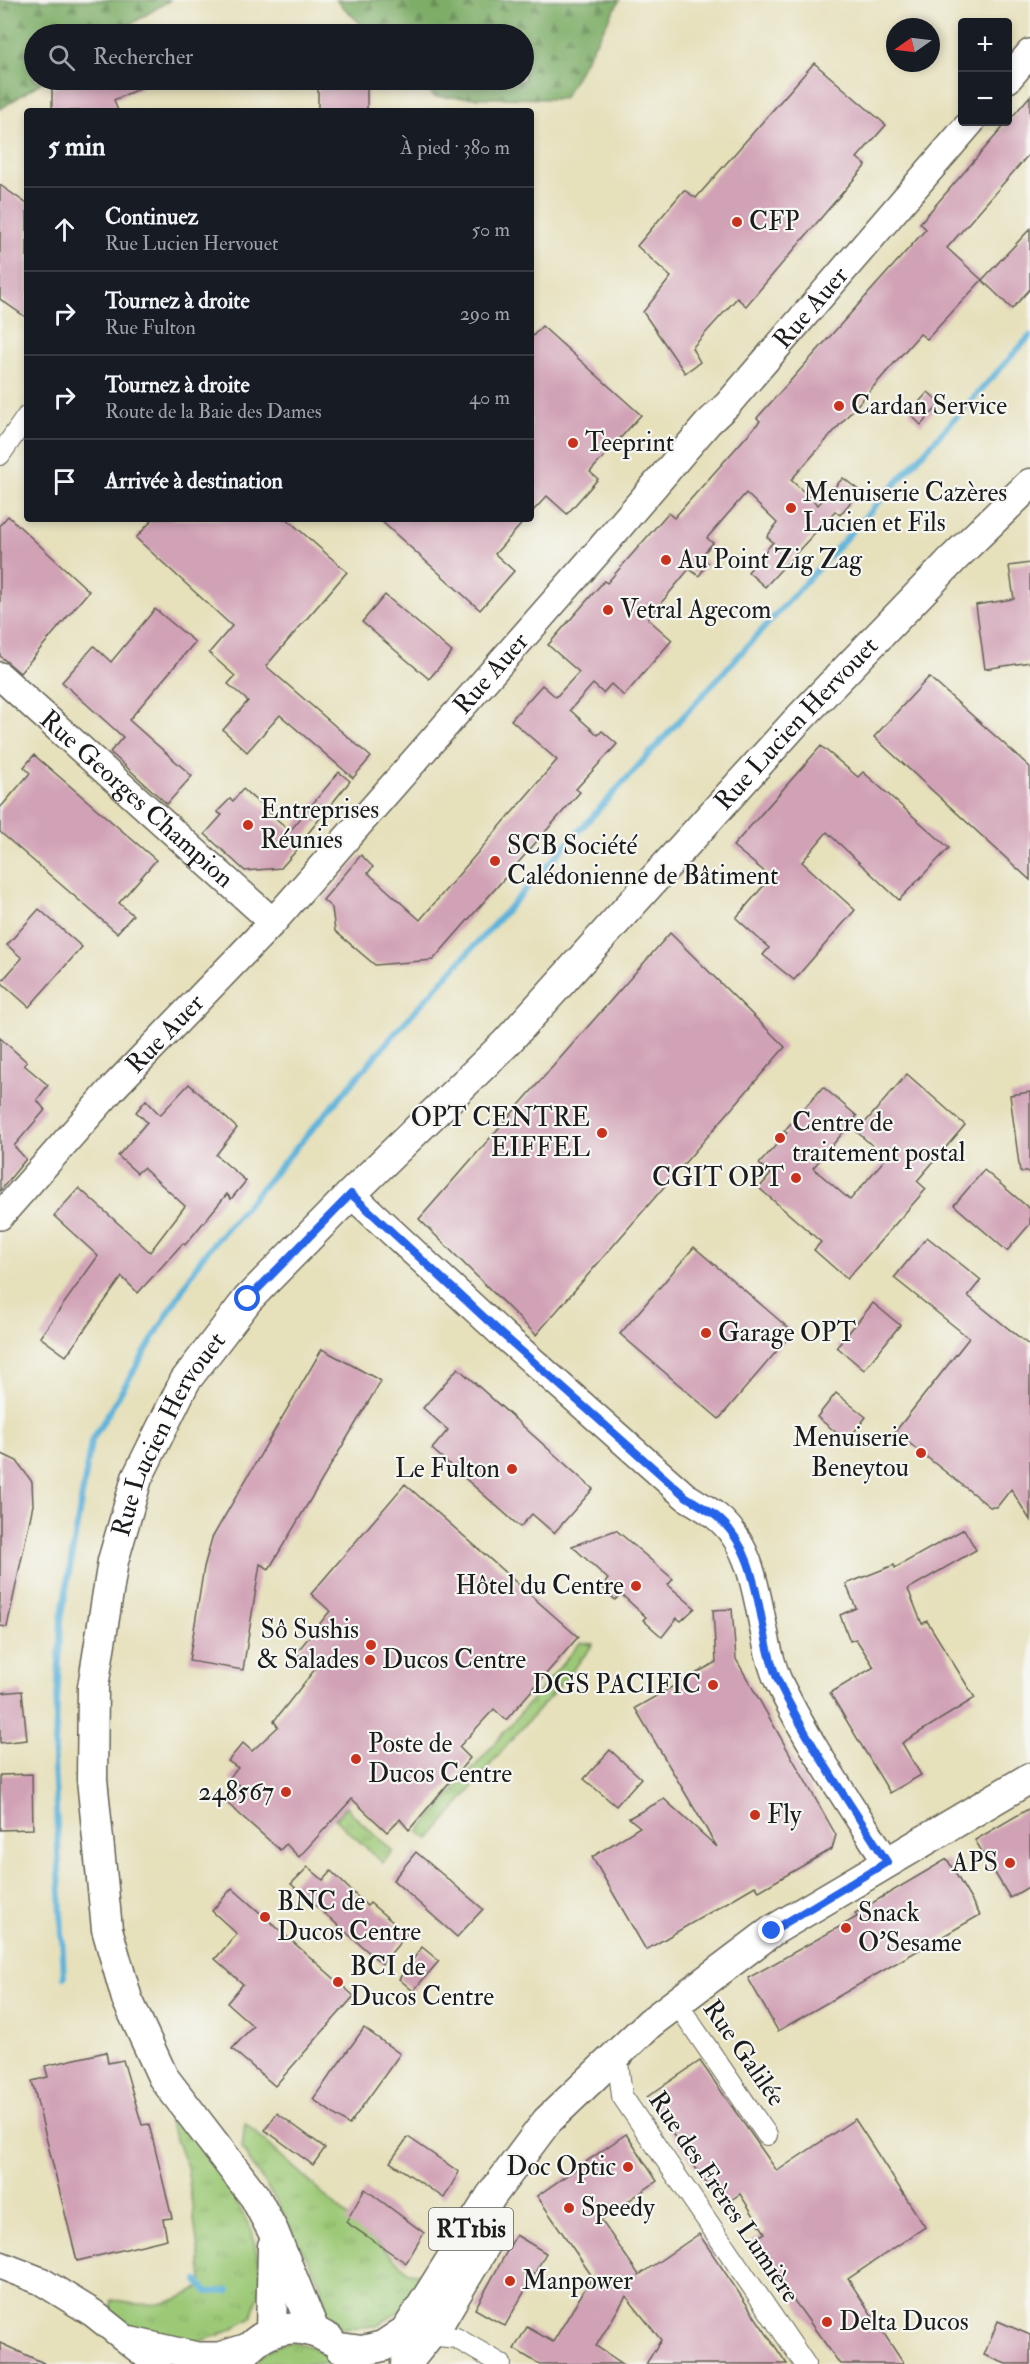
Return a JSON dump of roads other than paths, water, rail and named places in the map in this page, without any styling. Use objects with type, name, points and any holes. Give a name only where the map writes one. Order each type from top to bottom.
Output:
[{"type":"main road","name":"Rue Lucien Hervouet","points":[[953,559],[1030,460]]},
{"type":"main road","name":"Rue Lucien Hervouet","points":[[314,2331],[273,2231],[255,2197],[163,2077],[127,1999],[107,1929],[92,1779],[93,1687],[113,1561],[136,1478],[185,1381],[248,1299],[351,1194],[506,1043],[795,723],[953,559],[1030,484]]},
{"type":"main road","name":"RT1bis","points":[[345,2356],[382,2346],[407,2330],[491,2196],[547,2121],[676,2002],[772,1931],[1030,1778]]},
{"type":"main road","name":"RT1bis","points":[[406,2364],[429,2335],[507,2207],[561,2131],[591,2079]]},
{"type":"main road","name":"Rue Lucien Hervouet","points":[[252,2348],[273,2231]]},
{"type":"main road","points":[[252,2348],[285,2328],[300,2328],[314,2331],[328,2338],[345,2356]]},
{"type":"street","points":[[1012,74],[1030,53]]},
{"type":"street","name":"Rue Auer","points":[[0,1216],[112,1089],[273,922],[708,423],[758,369],[968,126]]},
{"type":"street","points":[[0,455],[24,420]]},
{"type":"street","name":"Rue Georges Champion","points":[[0,676],[273,922]]},
{"type":"street","points":[[351,1194],[501,1333],[685,1496],[718,1517],[740,1544],[755,1581],[762,1626],[779,1683],[835,1782],[887,1862]]},
{"type":"street","name":"Rue Galilée","points":[[676,2002],[767,2134]]},
{"type":"street","name":"Rue des Frères Lumière","points":[[617,2054],[622,2096],[805,2364]]},
{"type":"street","points":[[0,2265],[41,2281],[93,2313],[157,2364]]},
{"type":"street","points":[[429,2335],[456,2338],[501,2364]]},
{"type":"street","points":[[124,2339],[197,2356],[219,2356],[252,2348]]},
{"type":"waterway","points":[[64,1977],[54,1764],[61,1620],[91,1442],[202,1257],[403,1024],[1030,336]]},
{"type":"waterway","points":[[198,2281],[208,2292],[229,2291]]},
{"type":"place","name":"CFP","points":[[737,222]]},
{"type":"place","name":"Cardan Service","points":[[839,406]]},
{"type":"place","name":"Teeprint","points":[[573,443]]},
{"type":"place","name":"Menuiserie Cazères Lucien et Fils","points":[[791,508]]},
{"type":"place","name":"Au Point Zig Zag","points":[[666,560]]},
{"type":"place","name":"Vetral Agecom","points":[[608,610]]},
{"type":"place","name":"Entreprises Réunies","points":[[248,825]]},
{"type":"place","name":"SCB Société Calédonienne de Bâtiment","points":[[495,861]]},
{"type":"place","name":"OPT CENTRE EIFFEL","points":[[602,1133]]},
{"type":"place","name":"Centre de traitement postal","points":[[780,1138]]},
{"type":"place","name":"CGIT OPT","points":[[796,1178]]},
{"type":"place","name":"Garage OPT","points":[[706,1333]]},
{"type":"place","name":"Menuiserie Beneytou","points":[[921,1453]]},
{"type":"place","name":"Le Fulton","points":[[512,1469]]},
{"type":"place","name":"Hôtel du Centre","points":[[636,1586]]},
{"type":"place","name":"Sô Sushis & Salades","points":[[371,1645]]},
{"type":"place","name":"Ducos Centre","points":[[370,1660]]},
{"type":"place","name":"DGS PACIFIC","points":[[713,1685]]},
{"type":"place","name":"Poste de Ducos Centre","points":[[356,1759]]},
{"type":"place","name":"248567","points":[[286,1792]]},
{"type":"place","name":"Fly","points":[[755,1815]]},
{"type":"place","name":"APS","points":[[1010,1863]]},
{"type":"place","name":"BNC de Ducos Centre","points":[[265,1917]]},
{"type":"place","name":"Snack O'Sesame","points":[[846,1928]]},
{"type":"place","name":"BCI de Ducos Centre","points":[[338,1982]]},
{"type":"place","name":"Doc Optic","points":[[628,2167]]},
{"type":"place","name":"Speedy","points":[[569,2208]]},
{"type":"place","name":"Manpower","points":[[510,2281]]},
{"type":"place","name":"Delta Ducos","points":[[827,2322]]}]
